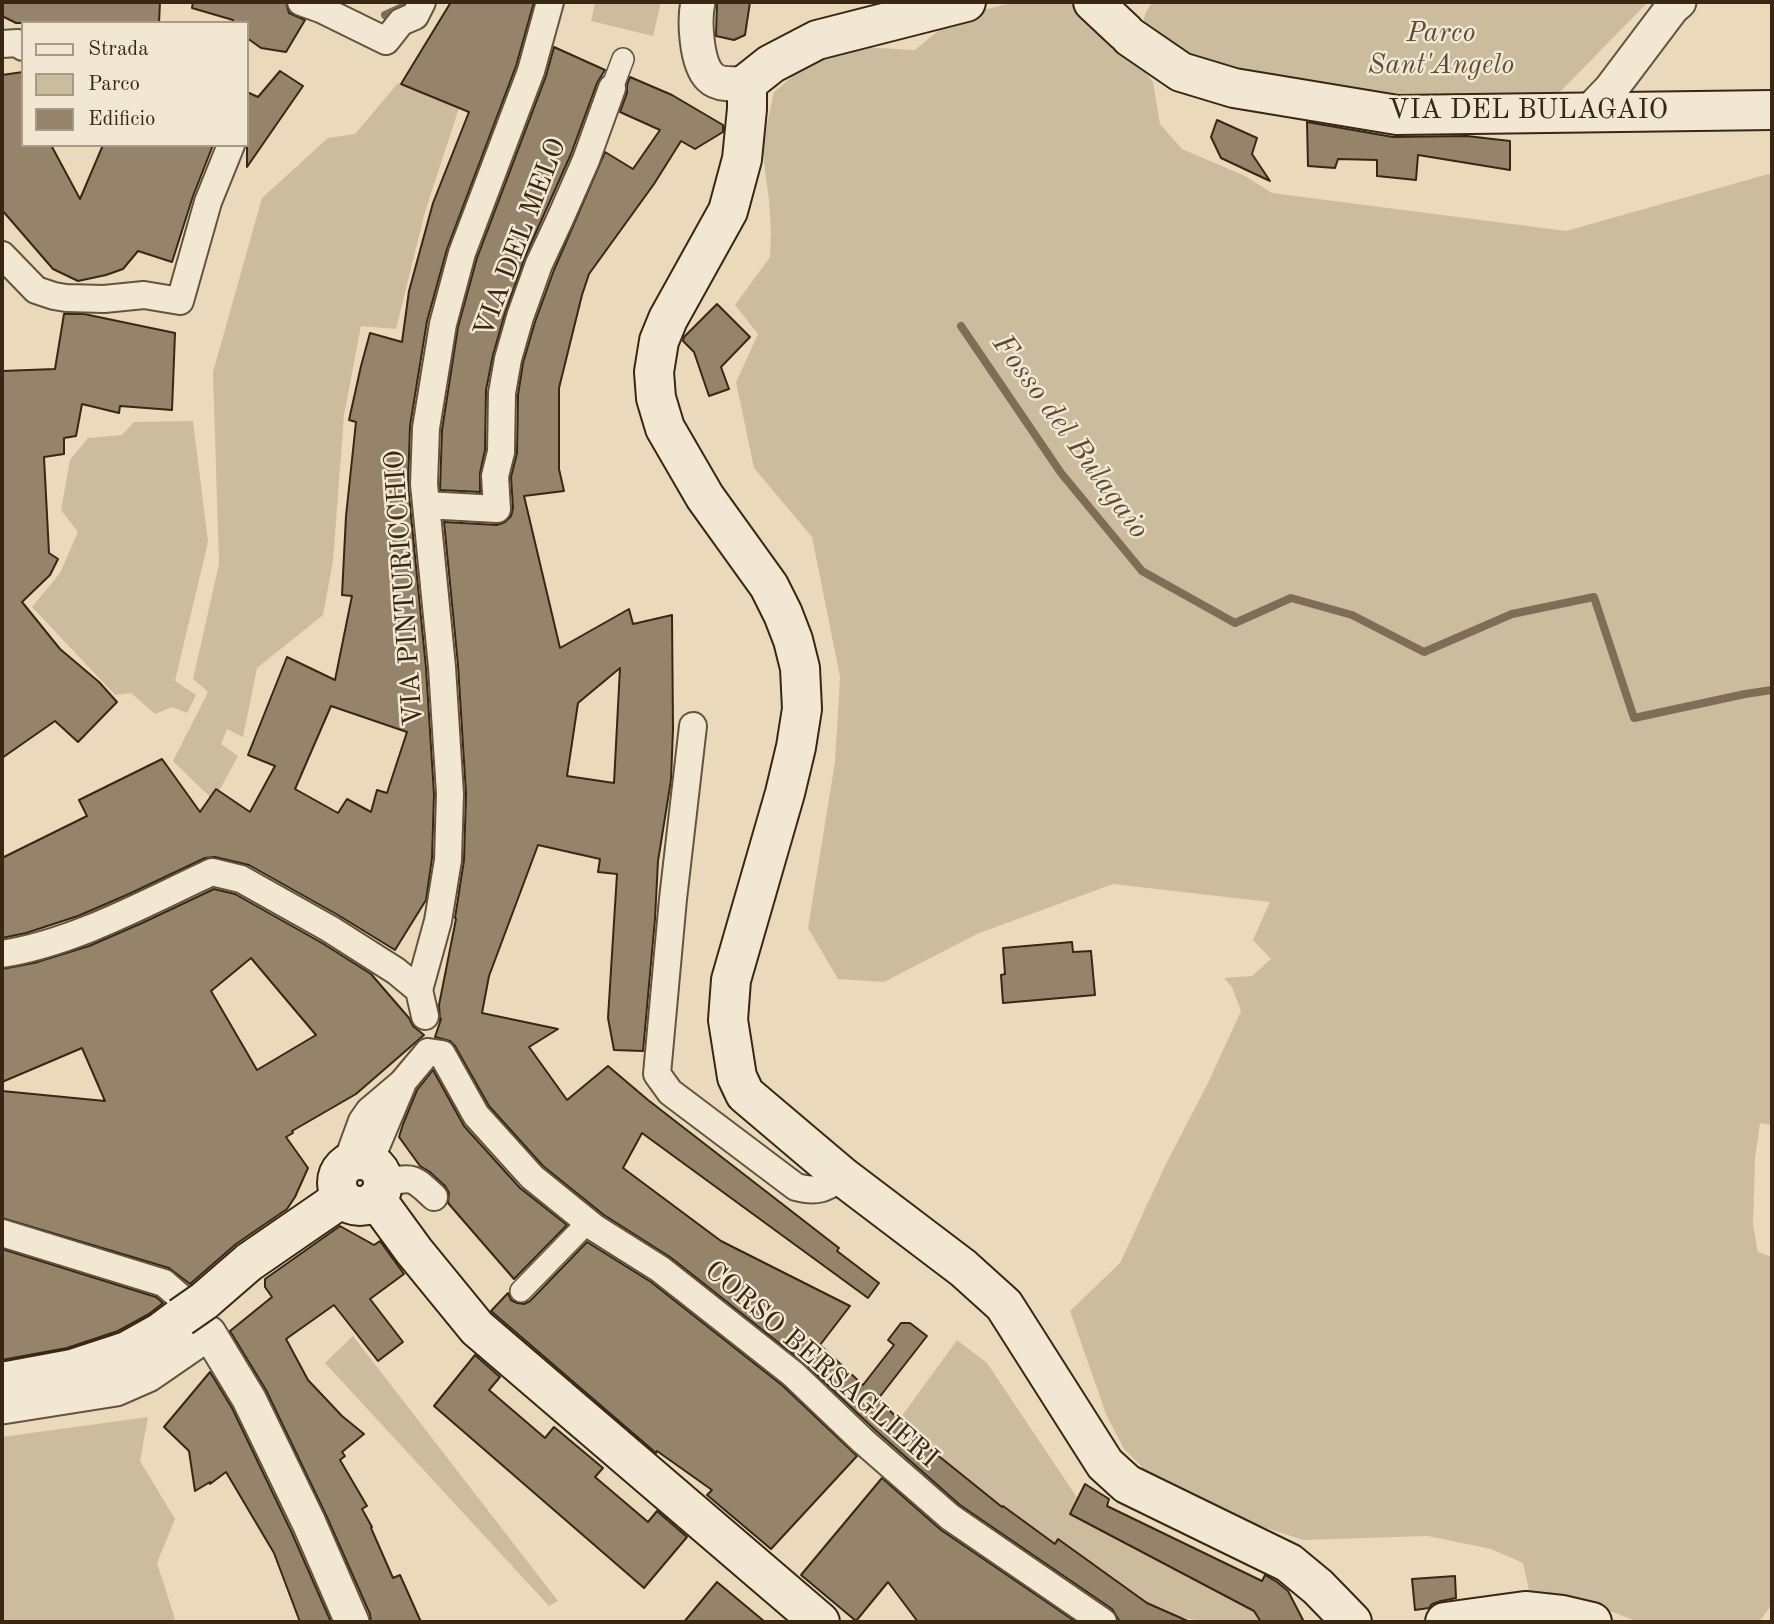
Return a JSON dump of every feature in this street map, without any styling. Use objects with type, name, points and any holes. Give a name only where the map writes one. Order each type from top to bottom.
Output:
[{"type":"main road","points":[[966,2],[817,40],[771,64],[747,83],[745,143],[738,180],[728,211],[668,319],[659,341],[654,372],[656,398],[665,428],[705,497],[769,586],[793,640],[800,668],[802,709],[796,747],[732,980],[728,1020],[737,1077],[745,1094],[843,1177],[963,1268],[1004,1305],[1105,1464],[1127,1484],[1289,1563],[1318,1587],[1352,1622]]},
{"type":"main road","name":"VIA DEL BULAGAIO","points":[[1093,2],[1127,35],[1181,72],[1234,88],[1398,115],[1772,110]]},
{"type":"main road","points":[[2,1382],[72,1369],[127,1351],[161,1332],[198,1317],[249,1262],[364,1181],[414,1251],[477,1328],[820,1622]]},
{"type":"main road","points":[[1445,1622],[1525,1611],[1592,1622]]},
{"type":"street","points":[[317,4],[386,41],[401,22],[415,16],[422,2]]},
{"type":"street","name":"VIA PINTURICCHIO","points":[[427,1032],[419,990],[438,921],[448,860],[450,794],[442,667],[424,484],[426,428],[443,324],[462,253],[531,71],[551,2]]},
{"type":"street","points":[[698,2],[696,11],[700,57],[711,79],[729,85],[747,83]]},
{"type":"street","points":[[1588,113],[1611,89],[1679,2]]},
{"type":"street","points":[[2,44],[18,43],[21,45]]},
{"type":"street","points":[[612,88],[623,59]]},
{"type":"street","name":"VIA DEL MELO","points":[[426,505],[497,509],[495,476],[501,452],[502,393],[511,348],[539,264],[581,172],[612,88]]},
{"type":"street","points":[[2,255],[36,290],[66,298],[104,299],[144,295],[180,301],[208,202],[230,147]]},
{"type":"street","points":[[693,726],[657,1074],[670,1092],[796,1187],[811,1191],[823,1189],[843,1177]]},
{"type":"street","points":[[2,954],[24,951],[79,932],[212,872],[241,879],[330,929],[396,971],[419,990]]},
{"type":"street","points":[[427,1032],[402,1083],[369,1111],[362,1121],[364,1181],[413,1179],[434,1197]]},
{"type":"street","name":"CORSO BERSAGLIERI","points":[[427,1032],[476,1115],[532,1177],[588,1222],[660,1269],[793,1374],[863,1441],[950,1517],[1103,1622]]},
{"type":"street","points":[[521,1291],[588,1222]]},
{"type":"street","points":[[2,1233],[164,1283],[198,1317],[249,1399],[309,1523],[352,1622]]},
{"type":"street","points":[[2,1407],[116,1389],[148,1375],[198,1317]]},
{"type":"green space","points":[[595,2],[661,2],[653,36],[591,21]]},
{"type":"green space","points":[[1016,2],[1079,2],[1153,82],[1160,124],[1182,149],[1245,176],[1272,193],[1566,231],[1772,173],[1772,1125],[1760,1123],[1755,1159],[1753,1225],[1758,1252],[1772,1257],[1772,1604],[1759,1622],[1639,1622],[1589,1603],[1531,1599],[1523,1563],[1491,1549],[1428,1536],[1303,1540],[1233,1517],[1149,1474],[1124,1449],[1106,1414],[1070,1311],[1120,1263],[1166,1164],[1208,1083],[1241,1011],[1232,987],[1224,978],[1252,976],[1271,959],[1253,940],[1270,902],[1113,884],[977,934],[884,982],[838,979],[808,928],[835,762],[840,677],[812,537],[754,468],[736,382],[758,334],[735,305],[770,257],[769,200],[762,147],[774,92],[807,64],[860,47],[915,50],[951,20]]},
{"type":"green space","name":"Parco Sant'Angelo","points":[[1152,2],[1648,2],[1554,98],[1421,101],[1286,81],[1190,56],[1141,30],[1145,14]]},
{"type":"green space","points":[[398,83],[459,108],[425,212],[396,329],[361,326],[344,415],[333,561],[323,615],[257,668],[243,737],[227,729],[221,744],[238,756],[219,791],[215,789],[210,797],[173,761],[208,692],[193,679],[219,564],[213,372],[262,198],[328,138],[355,134]]},
{"type":"green space","points":[[193,421],[208,542],[175,681],[196,695],[187,713],[172,707],[155,714],[131,693],[115,695],[32,607],[60,573],[78,532],[61,510],[70,460],[88,438],[122,435],[134,422]]},
{"type":"green space","points":[[353,1336],[558,1601],[549,1606],[325,1363]]},
{"type":"green space","points":[[957,1340],[987,1363],[1078,1499],[1254,1611],[1261,1622],[1200,1622],[1149,1605],[1061,1549],[997,1503],[923,1443],[899,1420]]},
{"type":"green space","points":[[148,1417],[140,1461],[175,1519],[157,1563],[175,1619],[163,1622],[2,1622],[2,1437]]},
{"type":"building","points":[[2,2],[160,2],[159,21],[16,23],[2,16]]},
{"type":"building","points":[[193,2],[286,2],[289,13],[305,20],[286,52],[261,48],[248,39],[248,21],[233,21],[192,8]]},
{"type":"building","points":[[451,2],[534,2],[516,66],[447,249],[427,321],[410,426],[408,485],[426,668],[434,794],[432,858],[426,900],[395,950],[249,865],[215,857],[205,858],[78,916],[2,938],[2,858],[87,816],[79,800],[162,759],[200,812],[216,789],[250,812],[275,766],[248,755],[287,657],[335,680],[352,596],[342,595],[346,516],[356,422],[349,420],[361,366],[370,333],[402,342],[409,291],[433,203],[469,112],[401,84]],"holes":[[[331,706],[407,732],[387,793],[377,790],[371,812],[347,799],[338,813],[295,789]]]},
{"type":"building","points":[[717,2],[750,2],[745,35],[734,40],[716,36]]},
{"type":"building","points":[[554,47],[605,70],[597,83],[571,154],[525,257],[505,313],[486,390],[485,450],[480,473],[480,492],[440,490],[442,430],[458,327],[477,258],[546,76]]},
{"type":"building","points":[[280,71],[303,86],[247,167],[248,92],[258,97]]},
{"type":"building","points":[[21,72],[21,147],[52,147],[80,199],[102,147],[212,147],[172,262],[138,251],[123,269],[78,281],[53,269],[2,210],[2,75]]},
{"type":"building","points":[[630,77],[672,95],[723,125],[723,132],[695,149],[681,141],[654,184],[589,274],[559,388],[559,469],[564,491],[524,496],[560,648],[629,609],[633,624],[672,615],[671,780],[658,861],[643,1051],[614,1050],[608,1018],[617,874],[598,872],[600,859],[538,845],[489,976],[482,1013],[558,1029],[529,1047],[567,1100],[608,1066],[839,1248],[837,1251],[879,1283],[868,1298],[642,1133],[623,1168],[721,1241],[850,1306],[820,1345],[863,1385],[894,1345],[888,1340],[901,1323],[910,1323],[927,1336],[878,1399],[925,1445],[1002,1507],[1055,1544],[1058,1539],[1147,1603],[1190,1622],[1120,1622],[1112,1609],[960,1505],[803,1362],[670,1257],[604,1215],[543,1166],[489,1106],[455,1046],[450,1041],[435,1037],[441,1019],[440,1021],[439,1005],[456,919],[464,860],[466,794],[458,665],[444,522],[497,525],[511,516],[511,477],[517,453],[518,395],[523,363],[554,270],[605,152],[633,169],[660,130],[620,112]],"holes":[[[620,668],[614,783],[567,776],[578,703]]]},
{"type":"building","points":[[1217,120],[1257,138],[1252,154],[1270,181],[1221,158],[1211,137]]},
{"type":"building","points":[[1307,122],[1393,137],[1467,136],[1510,141],[1510,170],[1418,155],[1416,180],[1377,176],[1377,160],[1338,159],[1335,168],[1308,166]]},
{"type":"building","points":[[717,304],[750,337],[721,367],[729,389],[709,396],[694,352],[683,341]]},
{"type":"building","points":[[64,314],[84,314],[175,333],[172,410],[120,406],[119,413],[82,404],[76,436],[64,438],[64,454],[44,457],[49,553],[58,559],[50,575],[22,602],[60,649],[99,682],[117,702],[78,742],[55,721],[2,758],[2,371],[55,369]]},
{"type":"building","points":[[214,889],[235,894],[371,974],[413,1026],[424,1035],[356,1094],[286,1137],[308,1168],[295,1197],[287,1209],[236,1244],[190,1284],[169,1268],[2,1218],[2,1091],[105,1101],[82,1048],[2,1082],[2,969],[34,963],[89,946]],"holes":[[[251,958],[316,1035],[257,1070],[211,991]]]},
{"type":"building","points":[[1072,942],[1073,952],[1091,951],[1095,995],[1003,1003],[1003,948]]},
{"type":"building","points":[[433,1070],[464,1126],[520,1188],[567,1225],[514,1279],[448,1203],[449,1193],[445,1186],[420,1166],[399,1137],[417,1090]]},
{"type":"building","points":[[340,1226],[374,1245],[380,1241],[404,1274],[370,1299],[403,1342],[378,1361],[334,1305],[286,1339],[308,1380],[342,1416],[364,1434],[342,1452],[345,1456],[340,1460],[367,1506],[362,1509],[393,1578],[400,1575],[421,1622],[371,1622],[370,1614],[326,1515],[266,1390],[230,1331],[272,1297],[265,1287],[265,1279]]},
{"type":"building","points":[[587,1242],[651,1282],[783,1386],[857,1456],[771,1549],[707,1495],[712,1490],[657,1451],[656,1453],[491,1311],[508,1293],[511,1300],[517,1303],[530,1301]]},
{"type":"building","points":[[2,1249],[156,1297],[163,1303],[118,1331],[67,1348],[2,1360]]},
{"type":"building","points":[[475,1355],[500,1377],[489,1390],[545,1438],[554,1427],[603,1468],[595,1477],[648,1522],[657,1511],[687,1537],[644,1588],[434,1406]]},
{"type":"building","points":[[210,1372],[232,1408],[331,1622],[300,1622],[274,1553],[226,1472],[195,1491],[189,1451],[164,1427]]},
{"type":"building","points":[[882,1478],[941,1530],[1076,1622],[918,1622],[888,1582],[856,1621],[801,1575]]},
{"type":"building","points":[[1085,1484],[1109,1499],[1107,1506],[1262,1581],[1265,1575],[1277,1582],[1288,1591],[1304,1622],[1261,1622],[1254,1611],[1070,1514]]},
{"type":"building","points":[[1455,1576],[1456,1598],[1415,1610],[1412,1579]]},
{"type":"building","points":[[717,1582],[765,1622],[684,1622]]},
{"type":"waterway","points":[[385,15],[407,5],[408,2]]},
{"type":"waterway","name":"Fosso del Bulagaio","points":[[961,326],[1061,473],[1142,571],[1235,623],[1291,598],[1352,615],[1424,652],[1512,614],[1594,597],[1634,718],[1772,690]]}]
